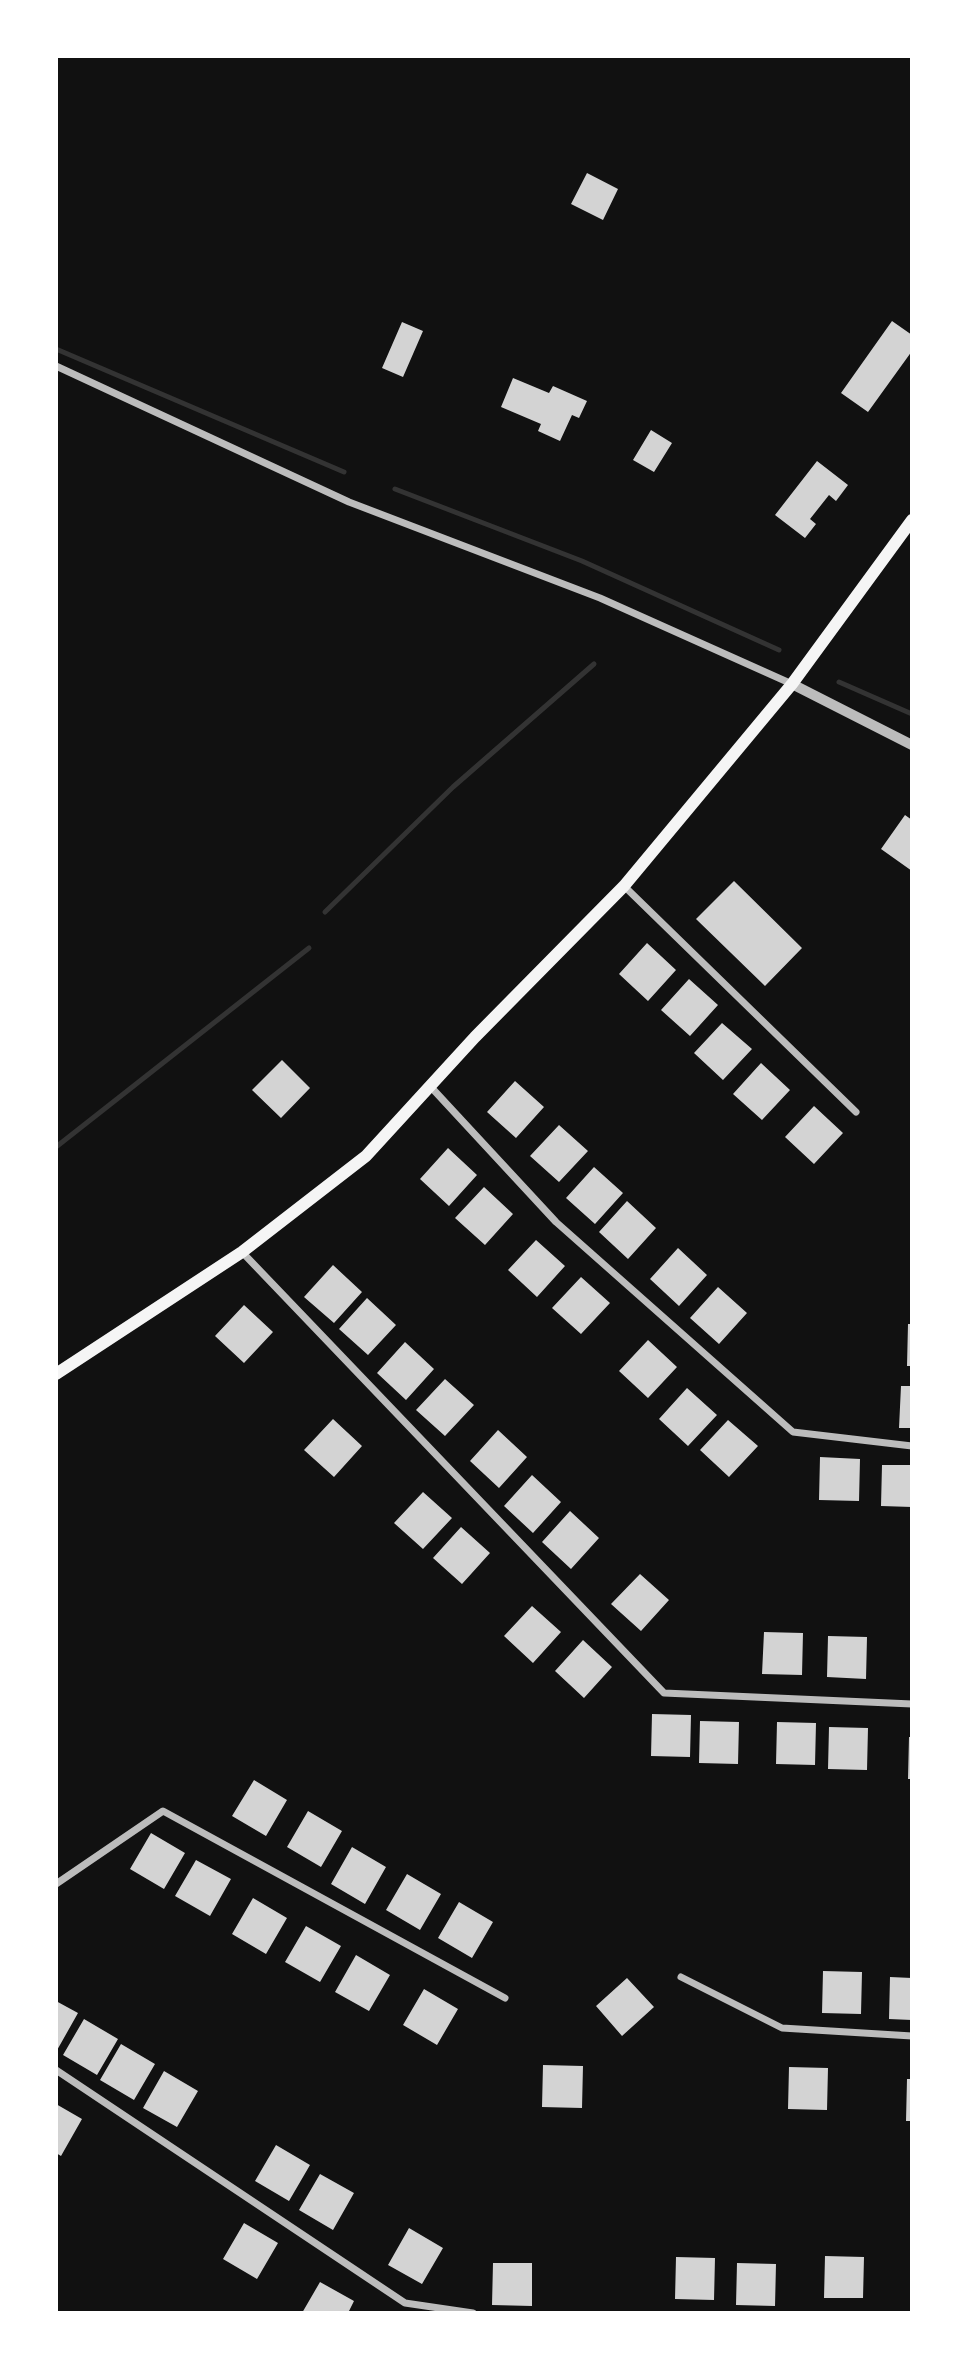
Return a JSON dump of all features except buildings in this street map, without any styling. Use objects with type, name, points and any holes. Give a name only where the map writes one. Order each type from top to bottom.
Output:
[{"type":"main road","points":[[56,1374],[242,1252],[366,1156],[624,886],[792,684],[912,520]]},
{"type":"street","points":[[56,366],[349,502],[600,598],[792,684],[912,745]]},
{"type":"street","points":[[624,886],[856,1112]]},
{"type":"street","points":[[430,1086],[556,1222],[793,1432],[912,1446]]},
{"type":"street","points":[[242,1252],[664,1693],[912,1704]]},
{"type":"street","points":[[56,1884],[163,1811],[505,1998]]},
{"type":"street","points":[[681,1977],[782,2028],[912,2036]]},
{"type":"street","points":[[56,2070],[405,2303],[473,2313]]},
{"type":"waterway","points":[[56,349],[344,472]]},
{"type":"waterway","points":[[395,489],[582,561],[779,650]]},
{"type":"waterway","points":[[325,912],[453,787],[594,664]]},
{"type":"waterway","points":[[839,682],[912,714]]},
{"type":"waterway","points":[[56,1147],[309,948]]}]
